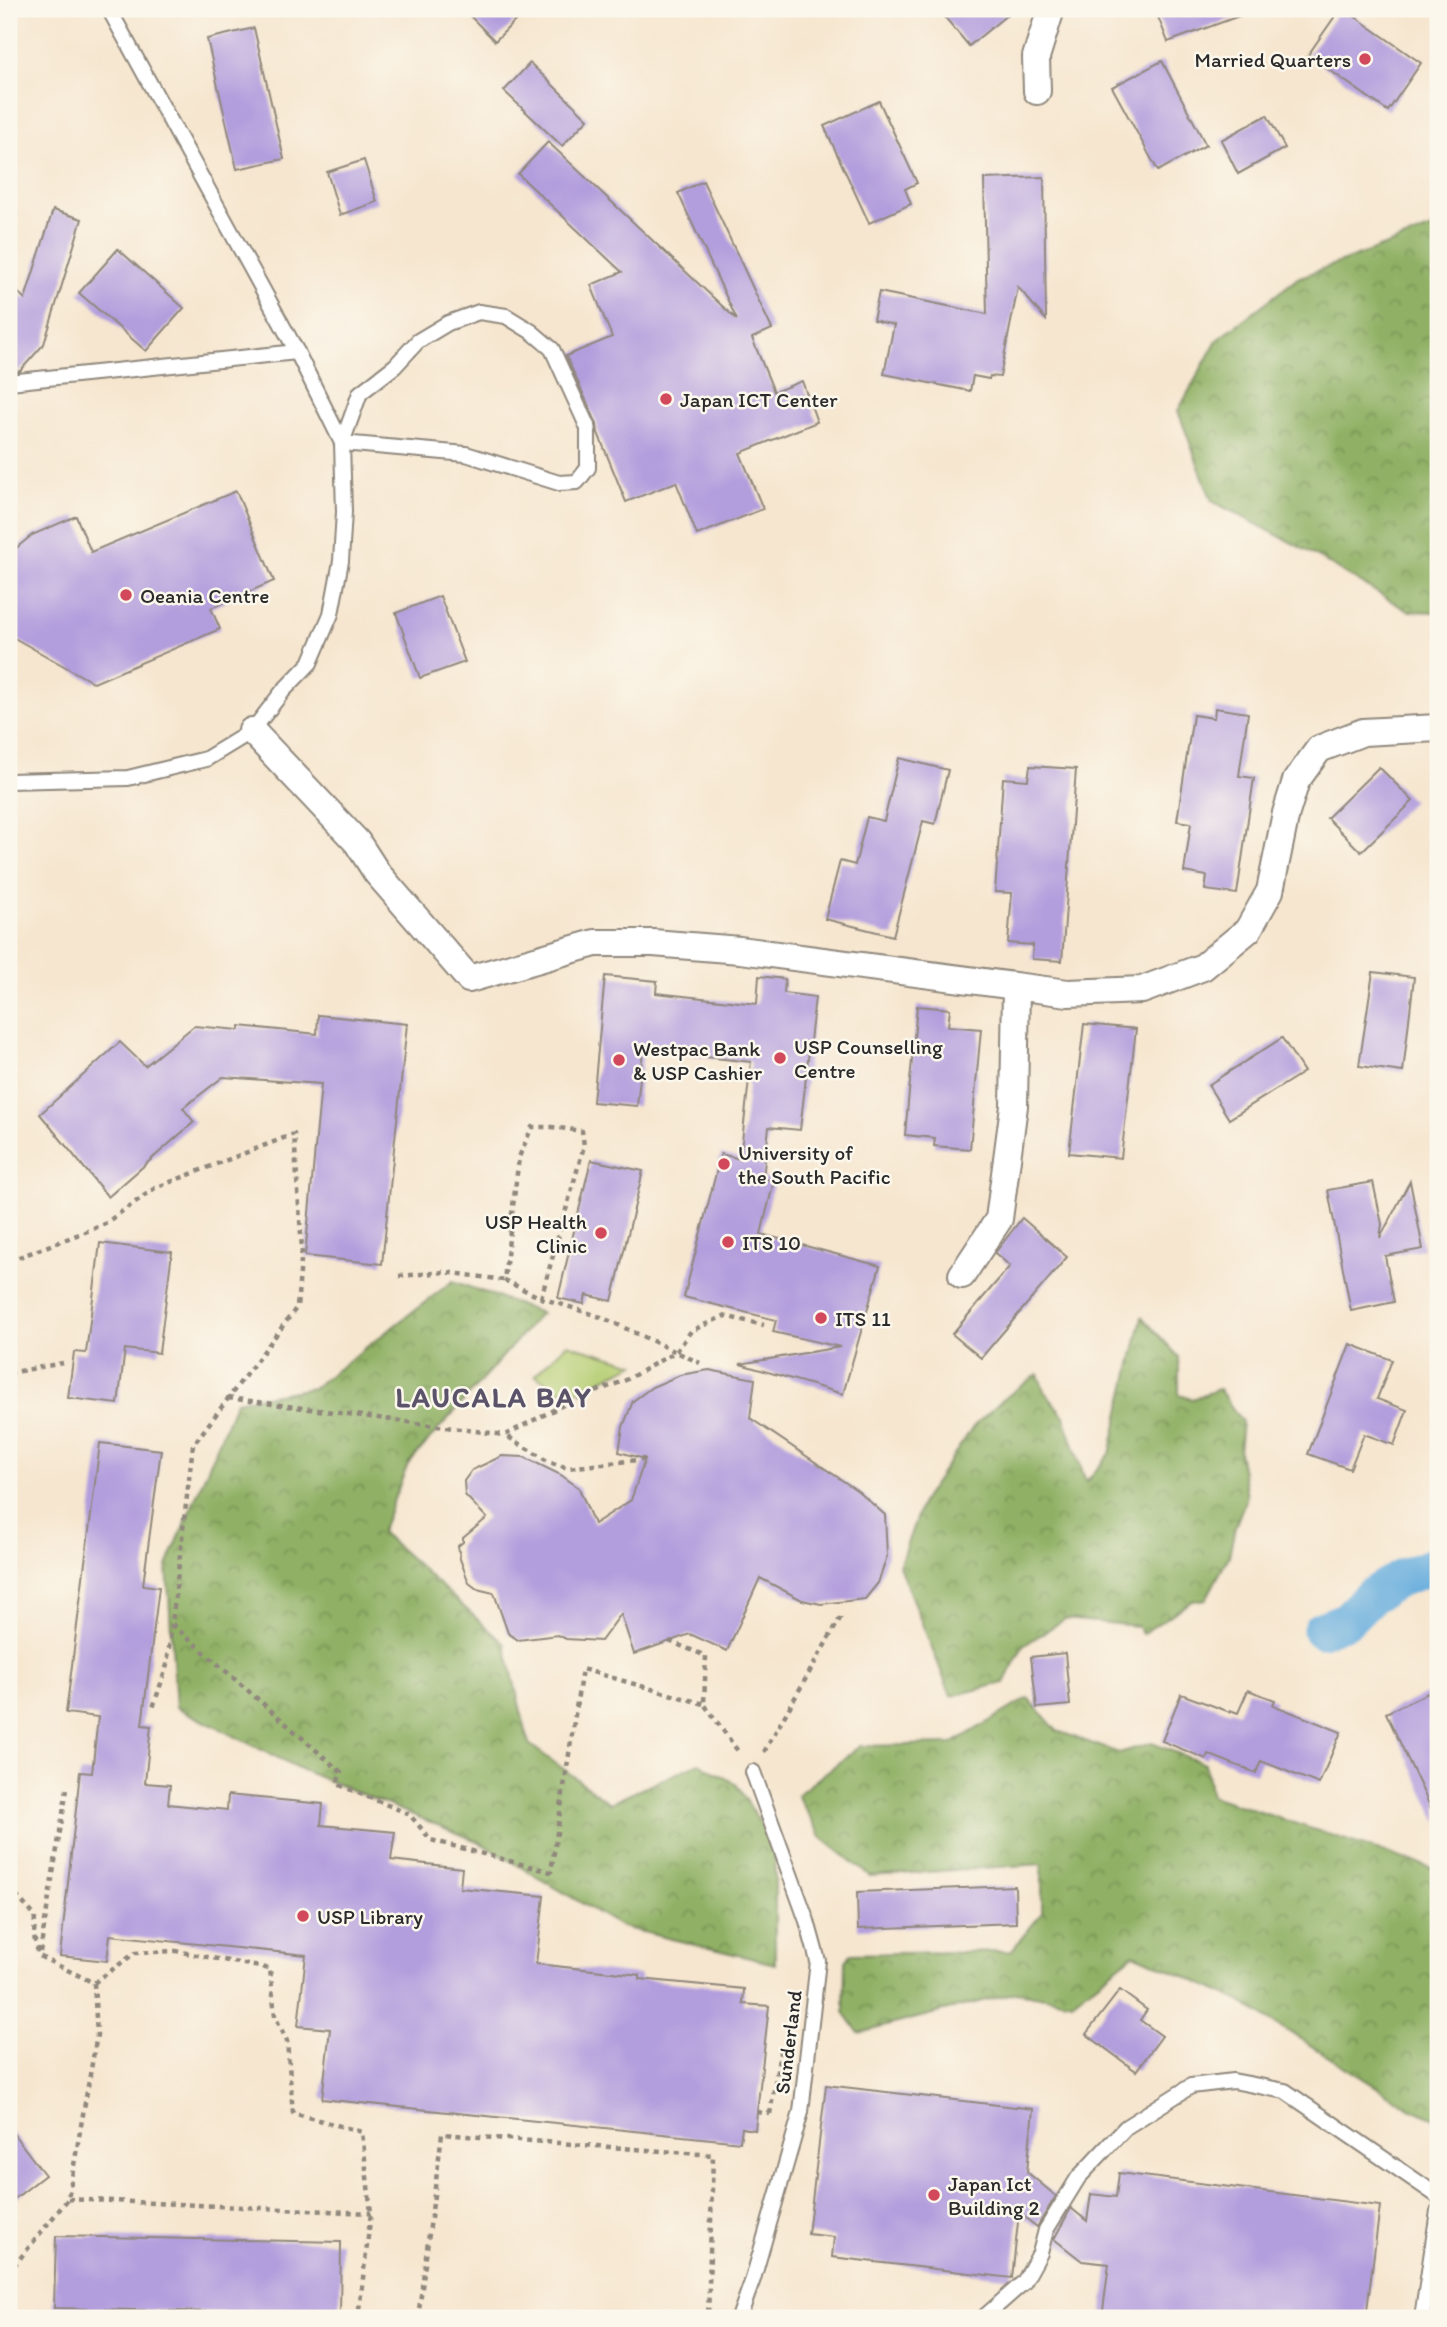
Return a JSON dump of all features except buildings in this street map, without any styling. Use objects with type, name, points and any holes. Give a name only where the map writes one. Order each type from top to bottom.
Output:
[{"type":"street","points":[[1037,91],[1036,57],[1051,9]]},
{"type":"street","points":[[252,731],[357,842],[377,873],[469,979],[595,943],[653,943],[752,952],[1068,993],[1142,990],[1203,967],[1248,930],[1270,891],[1286,813],[1296,781],[1319,749],[1363,732],[1438,728]]},
{"type":"street","points":[[962,1275],[999,1219],[1014,1106],[1016,988]]},
{"type":"lane","points":[[109,9],[297,352],[342,443]]},
{"type":"lane","points":[[9,781],[128,778],[206,759],[252,731],[283,691],[310,663],[331,614],[341,561],[344,512],[342,443],[360,393],[394,366],[418,341],[448,323],[479,312],[506,316],[533,332],[552,349],[588,428],[588,468],[577,482],[559,483],[466,454],[342,443]]},
{"type":"lane","points":[[9,382],[297,352]]},
{"type":"lane","name":"Sunderland","points":[[739,2318],[801,2112],[818,1961],[807,1921],[753,1772]]},
{"type":"lane","points":[[983,2318],[1024,2282],[1040,2253],[1046,2230],[1078,2178],[1126,2127],[1191,2086],[1233,2081],[1284,2091],[1438,2196]]},
{"type":"lane","points":[[1422,2318],[1438,2211]]},
{"type":"path","points":[[504,1280],[519,1157],[532,1127],[582,1131],[584,1146],[541,1298]]},
{"type":"path","points":[[9,1261],[103,1225],[155,1188],[294,1134],[302,1248],[297,1307],[193,1445],[167,1665],[152,1711]]},
{"type":"path","points":[[399,1276],[445,1272],[504,1280],[541,1298],[601,1317],[700,1363]]},
{"type":"path","points":[[505,1435],[569,1402],[625,1380],[677,1350],[691,1331],[724,1317],[764,1325]]},
{"type":"path","points":[[9,1373],[63,1363]]},
{"type":"path","points":[[228,1398],[505,1435],[549,1462],[568,1468],[645,1458]]},
{"type":"path","points":[[172,1623],[341,1772],[337,1784],[409,1814],[430,1840],[551,1872],[582,1669],[704,1704]]},
{"type":"path","points":[[669,1641],[706,1656],[704,1704],[753,1772]]},
{"type":"path","points":[[39,1956],[67,1789]]},
{"type":"path","points":[[9,1888],[35,1916],[34,1937],[39,1956],[94,1983]]},
{"type":"path","points":[[94,1983],[135,1954],[176,1951],[270,1969],[275,2016],[287,2041],[293,2113],[362,2132],[371,2213],[358,2318]]},
{"type":"path","points":[[9,2272],[68,2199],[97,2035],[94,1983]]},
{"type":"path","points":[[418,2318],[442,2134],[713,2155],[708,2318]]},
{"type":"path","points":[[68,2199],[371,2213]]},
{"type":"green space","points":[[1438,226],[1438,612],[1408,611],[1304,549],[1212,501],[1178,411],[1217,340],[1298,278]]},
{"type":"green space","points":[[453,1281],[541,1313],[408,1464],[381,1532],[505,1644],[529,1744],[610,1803],[699,1763],[736,1784],[775,1846],[775,1964],[622,1927],[477,1841],[302,1770],[176,1707],[167,1566],[236,1401],[313,1388]]},
{"type":"green space","points":[[1142,1317],[1179,1357],[1179,1395],[1193,1399],[1219,1389],[1242,1422],[1239,1451],[1247,1496],[1235,1527],[1229,1556],[1206,1599],[1192,1601],[1142,1634],[1137,1626],[1065,1619],[1023,1646],[1004,1683],[951,1696],[899,1566],[922,1502],[973,1427],[1002,1400],[1038,1374],[1044,1391],[1064,1416],[1086,1482],[1110,1454]]},
{"type":"green space","points":[[567,1344],[635,1364],[569,1395],[535,1375]]},
{"type":"green space","points":[[1028,1698],[1057,1731],[1119,1753],[1152,1743],[1205,1764],[1211,1796],[1438,1870],[1438,2120],[1412,2109],[1238,2000],[1134,1954],[1072,2002],[1017,1992],[859,2033],[844,2012],[845,1961],[851,1954],[1011,1951],[1042,1913],[1042,1864],[870,1876],[822,1838],[797,1795],[860,1746],[951,1744]]},
{"type":"waterway","points":[[1321,1630],[1347,1620],[1371,1596],[1401,1578],[1438,1564]]},
{"type":"place","name":"Married Quarters","points":[[1365,59]]},
{"type":"place","name":"Japan ICT Center","points":[[666,399]]},
{"type":"place","name":"Oeania Centre","points":[[126,595]]},
{"type":"place","name":"USP Counselling Centre","points":[[780,1058]]},
{"type":"place","name":"Westpac Bank & USP Cashier","points":[[619,1060]]},
{"type":"place","name":"University of the South Pacific","points":[[724,1164]]},
{"type":"place","name":"USP Health Clinic","points":[[601,1233]]},
{"type":"place","name":"ITS 10","points":[[728,1242]]},
{"type":"place","name":"ITS 11","points":[[821,1318]]},
{"type":"place","name":"USP Library","points":[[303,1916]]},
{"type":"place","name":"Japan Ict Building 2","points":[[934,2195]]},
{"type":"district","name":"LAUCALA BAY","points":[[494,1397]]}]
